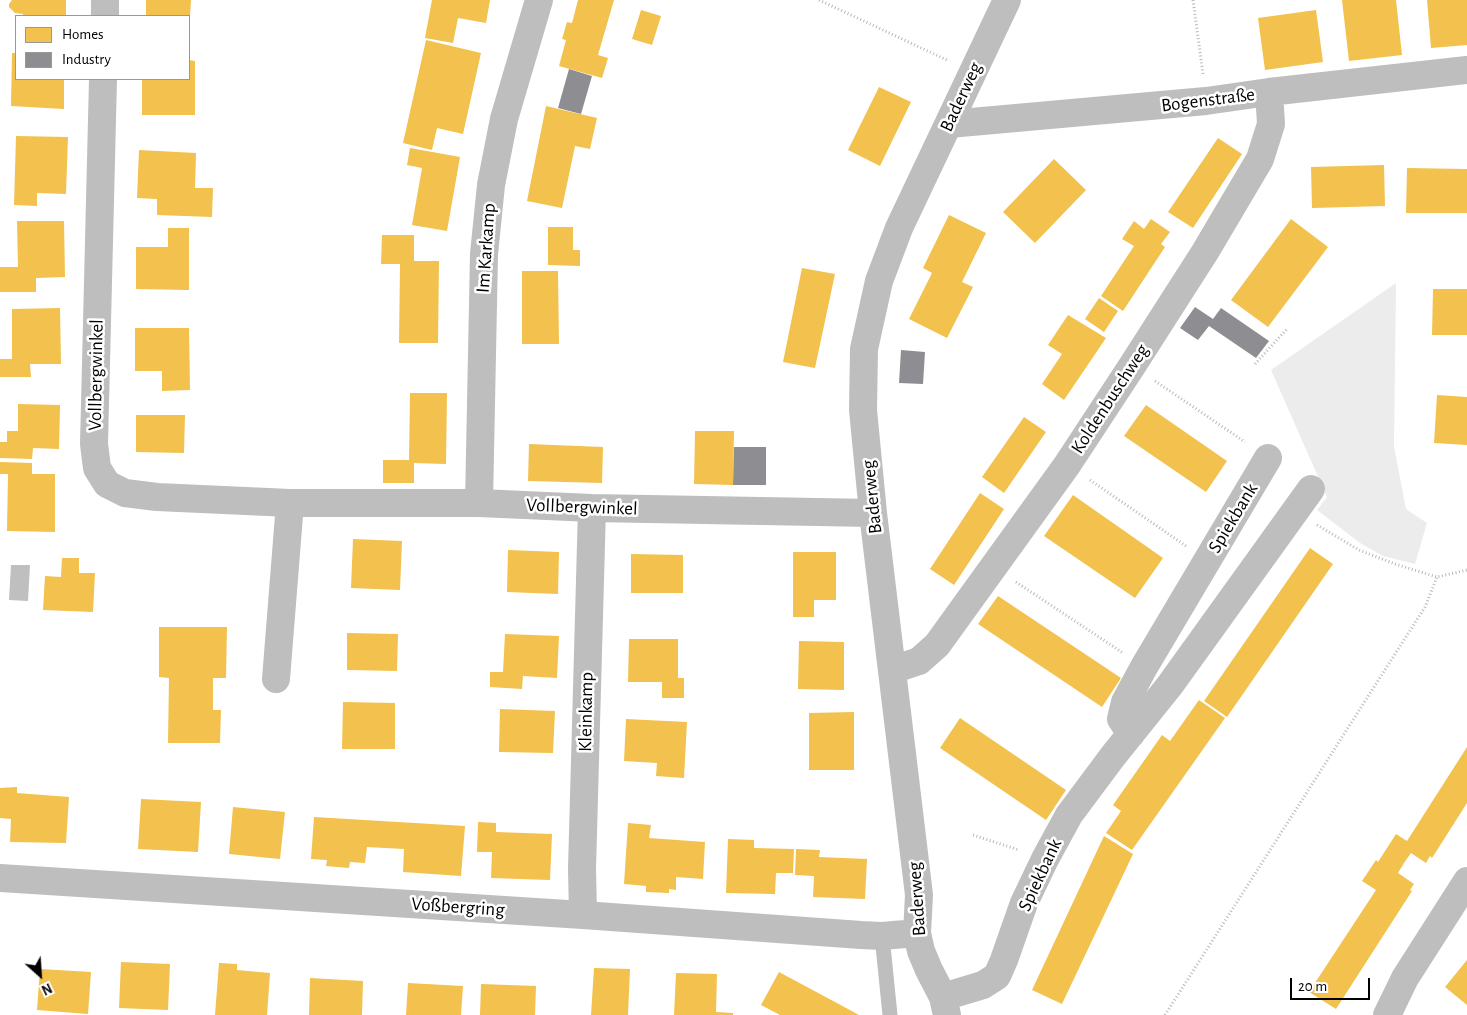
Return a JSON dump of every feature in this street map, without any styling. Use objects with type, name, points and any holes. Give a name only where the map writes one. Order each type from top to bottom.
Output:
[{"type":"street","points":[[105,15],[106,0]]},
{"type":"street","name":"Im Karkamp","points":[[479,502],[484,254],[491,185],[504,119],[539,0]]},
{"type":"street","name":"Baderweg","points":[[945,1006],[928,970],[917,933],[918,895],[863,410],[864,349],[879,281],[899,228],[1007,0]]},
{"type":"street","name":"Bogenstraße","points":[[949,124],[1206,101],[1269,92],[1467,70]]},
{"type":"street","points":[[1436,74],[1467,91]]},
{"type":"street","name":"Vollbergwinkel","points":[[104,80],[94,444],[97,468],[107,484],[125,492],[157,497],[290,503],[479,502],[592,508],[874,513]]},
{"type":"street","name":"Koldenbuschweg","points":[[892,670],[919,661],[937,645],[1066,465],[1126,374],[1205,252],[1260,160],[1271,124],[1269,92]]},
{"type":"street","name":"Spiekbank","points":[[1131,734],[1120,720],[1125,702],[1207,561],[1258,451]]},
{"type":"street","name":"Spiekbank","points":[[945,1006],[997,976],[1024,903],[1069,815],[1170,685],[1311,489]]},
{"type":"street","points":[[276,679],[290,503]]},
{"type":"street","name":"Kleinkamp","points":[[583,915],[582,869],[592,508]]},
{"type":"street","name":"Voßbergring","points":[[0,878],[882,936],[917,933]]},
{"type":"street","points":[[1387,1015],[1405,978],[1467,881]]},
{"type":"lane","points":[[882,936],[890,1015]]},
{"type":"path","points":[[819,0],[972,72]]},
{"type":"path","points":[[1193,0],[1206,101]]},
{"type":"path","points":[[1255,364],[1286,329]]},
{"type":"path","points":[[1148,377],[1258,451]]},
{"type":"path","points":[[1092,482],[1207,561]]},
{"type":"path","points":[[1311,489],[1314,523],[1359,550],[1394,564],[1437,577],[1467,570]]},
{"type":"path","points":[[1165,1015],[1425,607],[1437,577]]},
{"type":"path","points":[[1014,581],[1125,654]]},
{"type":"path","points":[[973,835],[1046,859]]},
{"type":"shaded area","points":[[1396,283],[1394,446],[1406,509],[1427,523],[1415,564],[1383,556],[1360,543],[1317,510],[1327,497],[1271,370]]},
{"type":"shaded area","points":[[11,565],[30,565],[28,601],[9,600]]},
{"type":"building: Homes","points":[[12,0],[66,0],[66,15],[23,15],[15,13],[9,7]]},
{"type":"building: Homes","points":[[146,0],[191,0],[190,16],[146,15]]},
{"type":"building: Homes","points":[[432,0],[490,0],[486,23],[458,18],[453,43],[425,38]]},
{"type":"building: Homes","points":[[578,0],[614,0],[598,55],[608,58],[602,78],[559,66],[566,40],[562,39],[567,22],[572,23]]},
{"type":"building: Homes","points":[[1342,0],[1396,0],[1402,55],[1349,61]]},
{"type":"building: Homes","points":[[1427,0],[1467,0],[1467,45],[1431,48]]},
{"type":"building: Homes","points":[[641,10],[661,16],[652,45],[632,39]]},
{"type":"building: Homes","points":[[1316,10],[1323,62],[1265,70],[1258,18]]},
{"type":"building: Homes","points":[[426,40],[481,53],[463,134],[437,128],[432,150],[403,143]]},
{"type":"building: Homes","points":[[12,53],[15,53],[15,80],[64,80],[64,109],[11,106]]},
{"type":"building: Homes","points":[[190,60],[195,61],[195,115],[142,115],[142,80],[190,80]]},
{"type":"building: Homes","points":[[879,87],[911,102],[880,166],[848,150]]},
{"type":"building: Homes","points":[[546,106],[597,118],[590,149],[575,146],[562,208],[527,201]]},
{"type":"building: Homes","points":[[16,136],[68,137],[66,194],[37,193],[37,206],[14,205]]},
{"type":"building: Homes","points":[[1218,138],[1242,154],[1193,228],[1168,212]]},
{"type":"building: Homes","points":[[410,148],[460,157],[447,231],[412,225],[422,168],[407,165]]},
{"type":"building: Homes","points":[[139,150],[196,153],[195,188],[213,188],[212,217],[157,215],[157,199],[137,198]]},
{"type":"building: Homes","points":[[1054,159],[1086,190],[1035,243],[1003,212]]},
{"type":"building: Homes","points":[[1384,165],[1385,206],[1312,208],[1311,167]]},
{"type":"building: Homes","points":[[1407,168],[1467,169],[1467,213],[1406,213]]},
{"type":"building: Homes","points":[[949,215],[986,233],[962,282],[973,287],[947,338],[909,319],[932,273],[923,268]]},
{"type":"building: Homes","points":[[1151,219],[1170,232],[1161,244],[1165,247],[1123,311],[1101,296],[1134,246],[1122,239],[1134,221],[1144,229]]},
{"type":"building: Homes","points":[[1291,219],[1328,247],[1268,327],[1231,300]]},
{"type":"building: Homes","points":[[17,221],[64,221],[65,277],[36,278],[36,292],[0,292],[0,267],[18,267]]},
{"type":"building: Homes","points":[[548,227],[573,227],[573,250],[580,250],[580,266],[548,265]]},
{"type":"building: Homes","points":[[168,228],[189,228],[189,290],[136,289],[136,247],[168,247]]},
{"type":"building: Homes","points":[[382,235],[414,235],[414,261],[439,261],[438,343],[399,343],[400,264],[381,264]]},
{"type":"building: Homes","points":[[802,268],[835,274],[815,368],[783,362]]},
{"type":"building: Homes","points":[[522,271],[558,271],[559,344],[522,344]]},
{"type":"building: Homes","points":[[1433,289],[1467,289],[1467,335],[1432,335]]},
{"type":"building: Homes","points":[[1099,298],[1118,311],[1104,332],[1085,319]]},
{"type":"building: Homes","points":[[60,308],[61,364],[30,364],[31,377],[0,377],[0,359],[12,359],[12,309]]},
{"type":"building: Homes","points":[[1068,315],[1106,338],[1064,400],[1042,384],[1062,354],[1048,345]]},
{"type":"building: Homes","points":[[135,328],[189,328],[190,390],[162,391],[162,371],[135,371]]},
{"type":"building: Homes","points":[[410,393],[447,393],[446,464],[414,463],[414,483],[383,483],[383,460],[409,460]]},
{"type":"building: Homes","points":[[1437,395],[1467,397],[1467,445],[1434,443]]},
{"type":"building: Homes","points":[[18,404],[60,405],[59,449],[33,448],[32,459],[0,458],[0,442],[7,442],[7,431],[18,431]]},
{"type":"building: Homes","points":[[1146,405],[1227,461],[1206,492],[1124,436]]},
{"type":"building: Homes","points":[[136,415],[185,415],[184,453],[136,452]]},
{"type":"building: Homes","points":[[1024,417],[1046,432],[1004,493],[982,477]]},
{"type":"building: Homes","points":[[695,431],[734,431],[733,485],[694,484]]},
{"type":"building: Homes","points":[[529,444],[603,447],[602,483],[528,481]]},
{"type":"building: Homes","points":[[0,462],[32,463],[32,474],[55,474],[55,532],[7,531],[8,474],[0,474]]},
{"type":"building: Homes","points":[[980,493],[1004,509],[954,585],[930,569]]},
{"type":"building: Homes","points":[[1073,495],[1163,558],[1135,598],[1044,536]]},
{"type":"building: Homes","points":[[353,539],[402,541],[400,590],[351,588]]},
{"type":"building: Homes","points":[[1310,548],[1333,564],[1227,717],[1204,701]]},
{"type":"building: Homes","points":[[508,550],[559,552],[558,594],[507,592]]},
{"type":"building: Homes","points":[[793,552],[836,552],[836,600],[814,600],[814,617],[793,617]]},
{"type":"building: Homes","points":[[631,554],[683,555],[683,593],[631,593]]},
{"type":"building: Homes","points":[[62,558],[79,558],[79,573],[95,573],[93,612],[43,610],[45,576],[61,577]]},
{"type":"building: Homes","points":[[998,596],[1121,678],[1102,707],[978,624]]},
{"type":"building: Homes","points":[[159,627],[227,627],[226,678],[213,678],[213,710],[221,710],[220,743],[168,743],[169,678],[159,677]]},
{"type":"building: Homes","points":[[347,633],[398,634],[397,671],[347,670]]},
{"type":"building: Homes","points":[[505,634],[559,636],[557,678],[523,676],[522,689],[490,687],[490,672],[503,672]]},
{"type":"building: Homes","points":[[629,639],[678,639],[678,678],[684,678],[684,698],[662,698],[662,682],[628,682]]},
{"type":"building: Homes","points":[[799,641],[844,642],[844,690],[798,689]]},
{"type":"building: Homes","points":[[1199,700],[1225,718],[1132,850],[1106,833],[1121,811],[1113,805],[1162,735],[1170,741]]},
{"type":"building: Homes","points":[[343,702],[395,703],[395,749],[342,749]]},
{"type":"building: Homes","points":[[500,709],[555,711],[553,753],[499,752]]},
{"type":"building: Homes","points":[[854,712],[854,770],[809,770],[809,713]]},
{"type":"building: Homes","points":[[960,718],[1066,790],[1046,820],[940,748]]},
{"type":"building: Homes","points":[[626,719],[687,722],[684,778],[656,776],[657,763],[624,761]]},
{"type":"building: Homes","points":[[1467,747],[1467,803],[1432,858],[1430,856],[1426,863],[1411,853],[1404,863],[1398,873],[1414,884],[1410,890],[1412,891],[1336,1009],[1309,992],[1376,890],[1362,881],[1376,860],[1378,862],[1396,834],[1407,841]]},
{"type":"building: Homes","points":[[17,787],[17,793],[69,797],[66,843],[10,842],[11,819],[0,818],[0,788]]},
{"type":"building: Homes","points":[[141,799],[201,802],[198,852],[138,849]]},
{"type":"building: Homes","points":[[233,807],[285,812],[280,859],[229,854]]},
{"type":"building: Homes","points":[[314,817],[465,826],[461,876],[403,872],[404,849],[367,847],[365,863],[350,862],[349,868],[326,866],[327,860],[311,859]]},
{"type":"building: Homes","points":[[478,822],[496,823],[496,832],[552,834],[550,880],[491,878],[492,852],[477,852]]},
{"type":"building: Homes","points":[[628,823],[651,825],[649,838],[705,842],[703,879],[676,877],[676,890],[669,889],[669,893],[646,892],[646,886],[624,884]]},
{"type":"building: Homes","points":[[1104,836],[1133,854],[1062,1004],[1032,990]]},
{"type":"building: Homes","points":[[728,839],[754,840],[754,848],[794,849],[793,873],[776,873],[775,894],[726,893]]},
{"type":"building: Homes","points":[[796,849],[820,850],[819,857],[867,859],[865,899],[813,897],[814,876],[795,875]]},
{"type":"building: Homes","points":[[1467,960],[1467,1005],[1445,987]]},
{"type":"building: Homes","points":[[121,962],[170,964],[168,1010],[119,1008]]},
{"type":"building: Homes","points":[[219,963],[237,964],[237,970],[270,973],[267,1015],[215,1015]]},
{"type":"building: Homes","points":[[594,968],[630,969],[628,1015],[591,1015]]},
{"type":"building: Homes","points":[[40,969],[91,972],[88,1014],[37,1010]]},
{"type":"building: Homes","points":[[779,972],[859,1015],[780,1015],[761,1005]]},
{"type":"building: Homes","points":[[676,973],[717,974],[716,1012],[733,1013],[733,1015],[674,1015]]},
{"type":"building: Homes","points":[[310,978],[363,981],[362,1015],[309,1015]]},
{"type":"building: Homes","points":[[408,983],[463,986],[461,1015],[406,1015]]},
{"type":"building: Homes","points":[[481,984],[536,986],[535,1015],[480,1015]]},
{"type":"building: Industry","points":[[569,69],[592,76],[581,114],[558,108]]},
{"type":"building: Industry","points":[[1195,307],[1213,319],[1221,308],[1269,341],[1256,358],[1209,326],[1198,340],[1180,328]]},
{"type":"building: Industry","points":[[901,350],[925,352],[923,384],[899,383]]},
{"type":"building: Industry","points":[[734,447],[766,447],[766,485],[733,485]]}]
